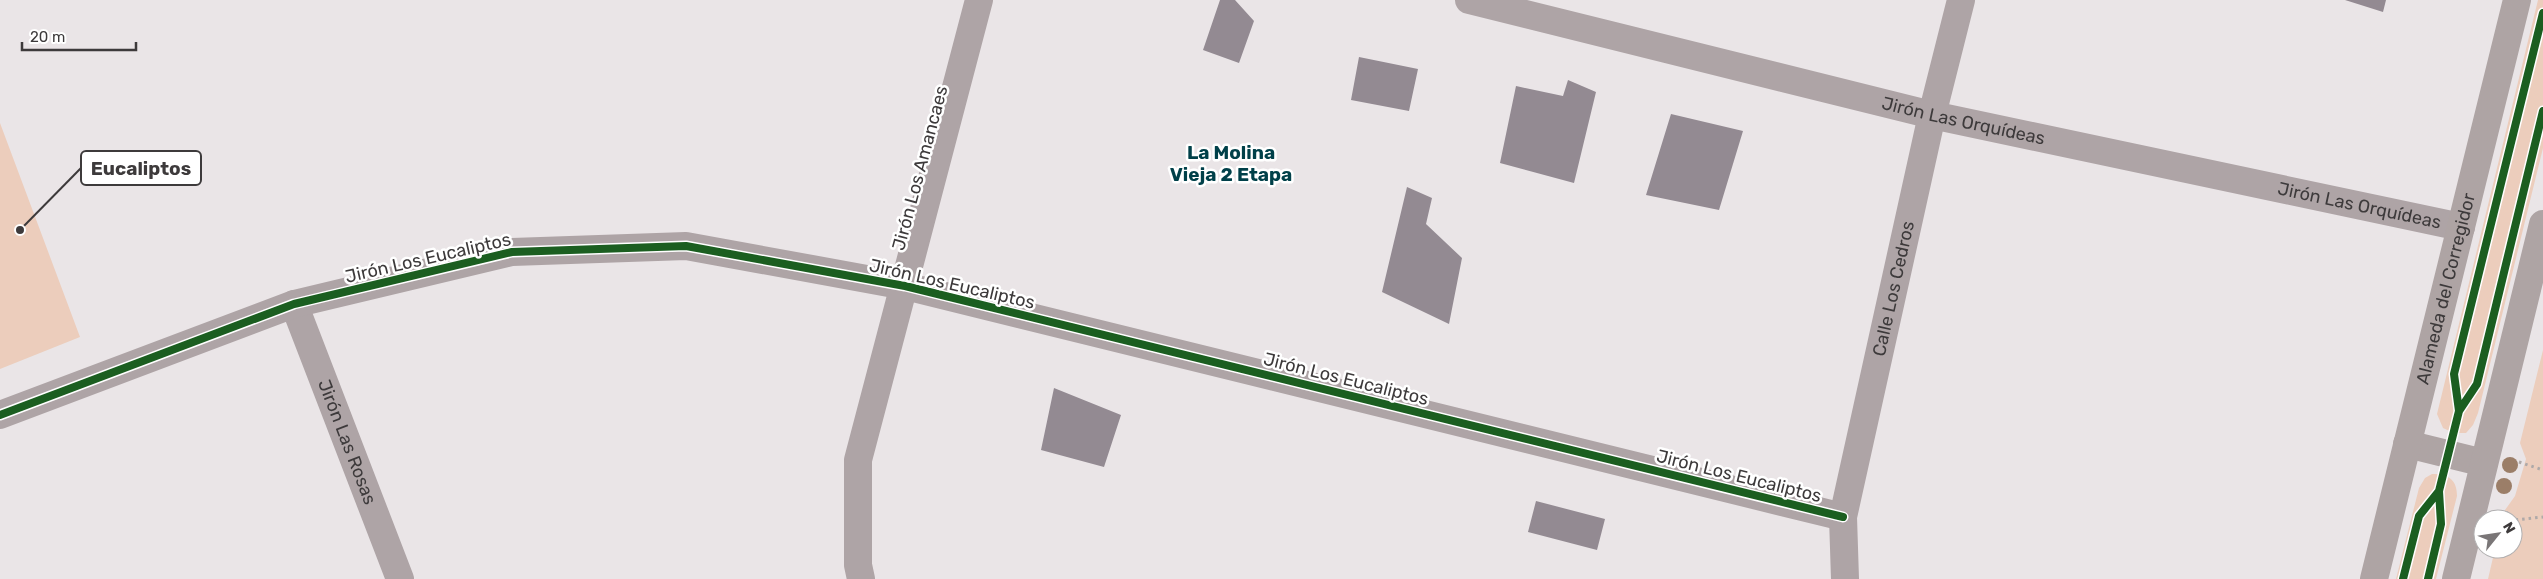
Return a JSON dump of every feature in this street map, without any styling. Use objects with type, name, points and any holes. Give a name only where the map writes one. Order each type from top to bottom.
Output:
[{"type":"main road","name":"Alameda del Corregidor","points":[[2374,579],[2517,0]]},
{"type":"main road","points":[[2456,579],[2543,224]]},
{"type":"main road","points":[[2408,444],[2484,463]]},
{"type":"street","name":"Jirón Los Amancaes","points":[[861,579],[858,565],[858,460],[979,0]]},
{"type":"street","name":"Jirón Las Orquídeas","points":[[1470,0],[1932,115],[2461,227]]},
{"type":"street","name":"Calle Los Cedros","points":[[1845,579],[1843,517],[1932,115],[1961,0]]},
{"type":"street","name":"Jirón Los Eucaliptos","points":[[0,415],[294,304],[512,252],[686,246],[905,286],[1843,517]]},
{"type":"street","name":"Jirón Las Rosas","points":[[294,304],[400,579]]},
{"type":"path","points":[[2519,461],[2543,470]]},
{"type":"path","points":[[2523,519],[2543,517]]},
{"type":"shaded area","points":[[2538,0],[2543,0],[2543,148],[2478,413],[2473,425],[2466,433],[2454,433],[2443,428],[2437,414]]},
{"type":"shaded area","points":[[0,123],[80,337],[0,369]]},
{"type":"shaded area","points":[[2543,350],[2543,579],[2488,579],[2493,559],[2523,559],[2523,509],[2506,509],[2515,496],[2526,459],[2520,443]]},
{"type":"shaded area","points":[[2432,474],[2443,475],[2451,479],[2457,490],[2436,579],[2396,579],[2419,488],[2425,478]]},
{"type":"building","points":[[1220,0],[1235,0],[1254,21],[1239,63],[1203,50]]},
{"type":"building","points":[[2345,0],[2386,0],[2383,12]]},
{"type":"building","points":[[1359,57],[1418,69],[1409,111],[1351,100]]},
{"type":"building","points":[[1568,80],[1596,92],[1574,183],[1500,163],[1516,86],[1563,96]]},
{"type":"building","points":[[1671,114],[1743,131],[1719,210],[1646,195]]},
{"type":"building","points":[[1407,187],[1432,198],[1426,224],[1462,258],[1449,324],[1382,292]]},
{"type":"building","points":[[1054,388],[1121,415],[1104,467],[1041,450]]},
{"type":"building","points":[[1536,501],[1605,519],[1597,550],[1528,532]]},
{"type":"cycle path","points":[[2459,411],[2454,374],[2543,13]]},
{"type":"cycle path","points":[[2428,579],[2441,524],[2439,491],[2459,411],[2477,384],[2543,111]]},
{"type":"cycle path","points":[[0,415],[294,304],[512,252],[686,246],[905,286],[1843,517]]},
{"type":"cycle path","points":[[2403,579],[2419,516],[2439,491]]},
{"type":"place","name":"Eucaliptos","points":[[20,230]]},
{"type":"district","name":"La Molina Vieja 2 Etapa","points":[[1231,163]]}]
